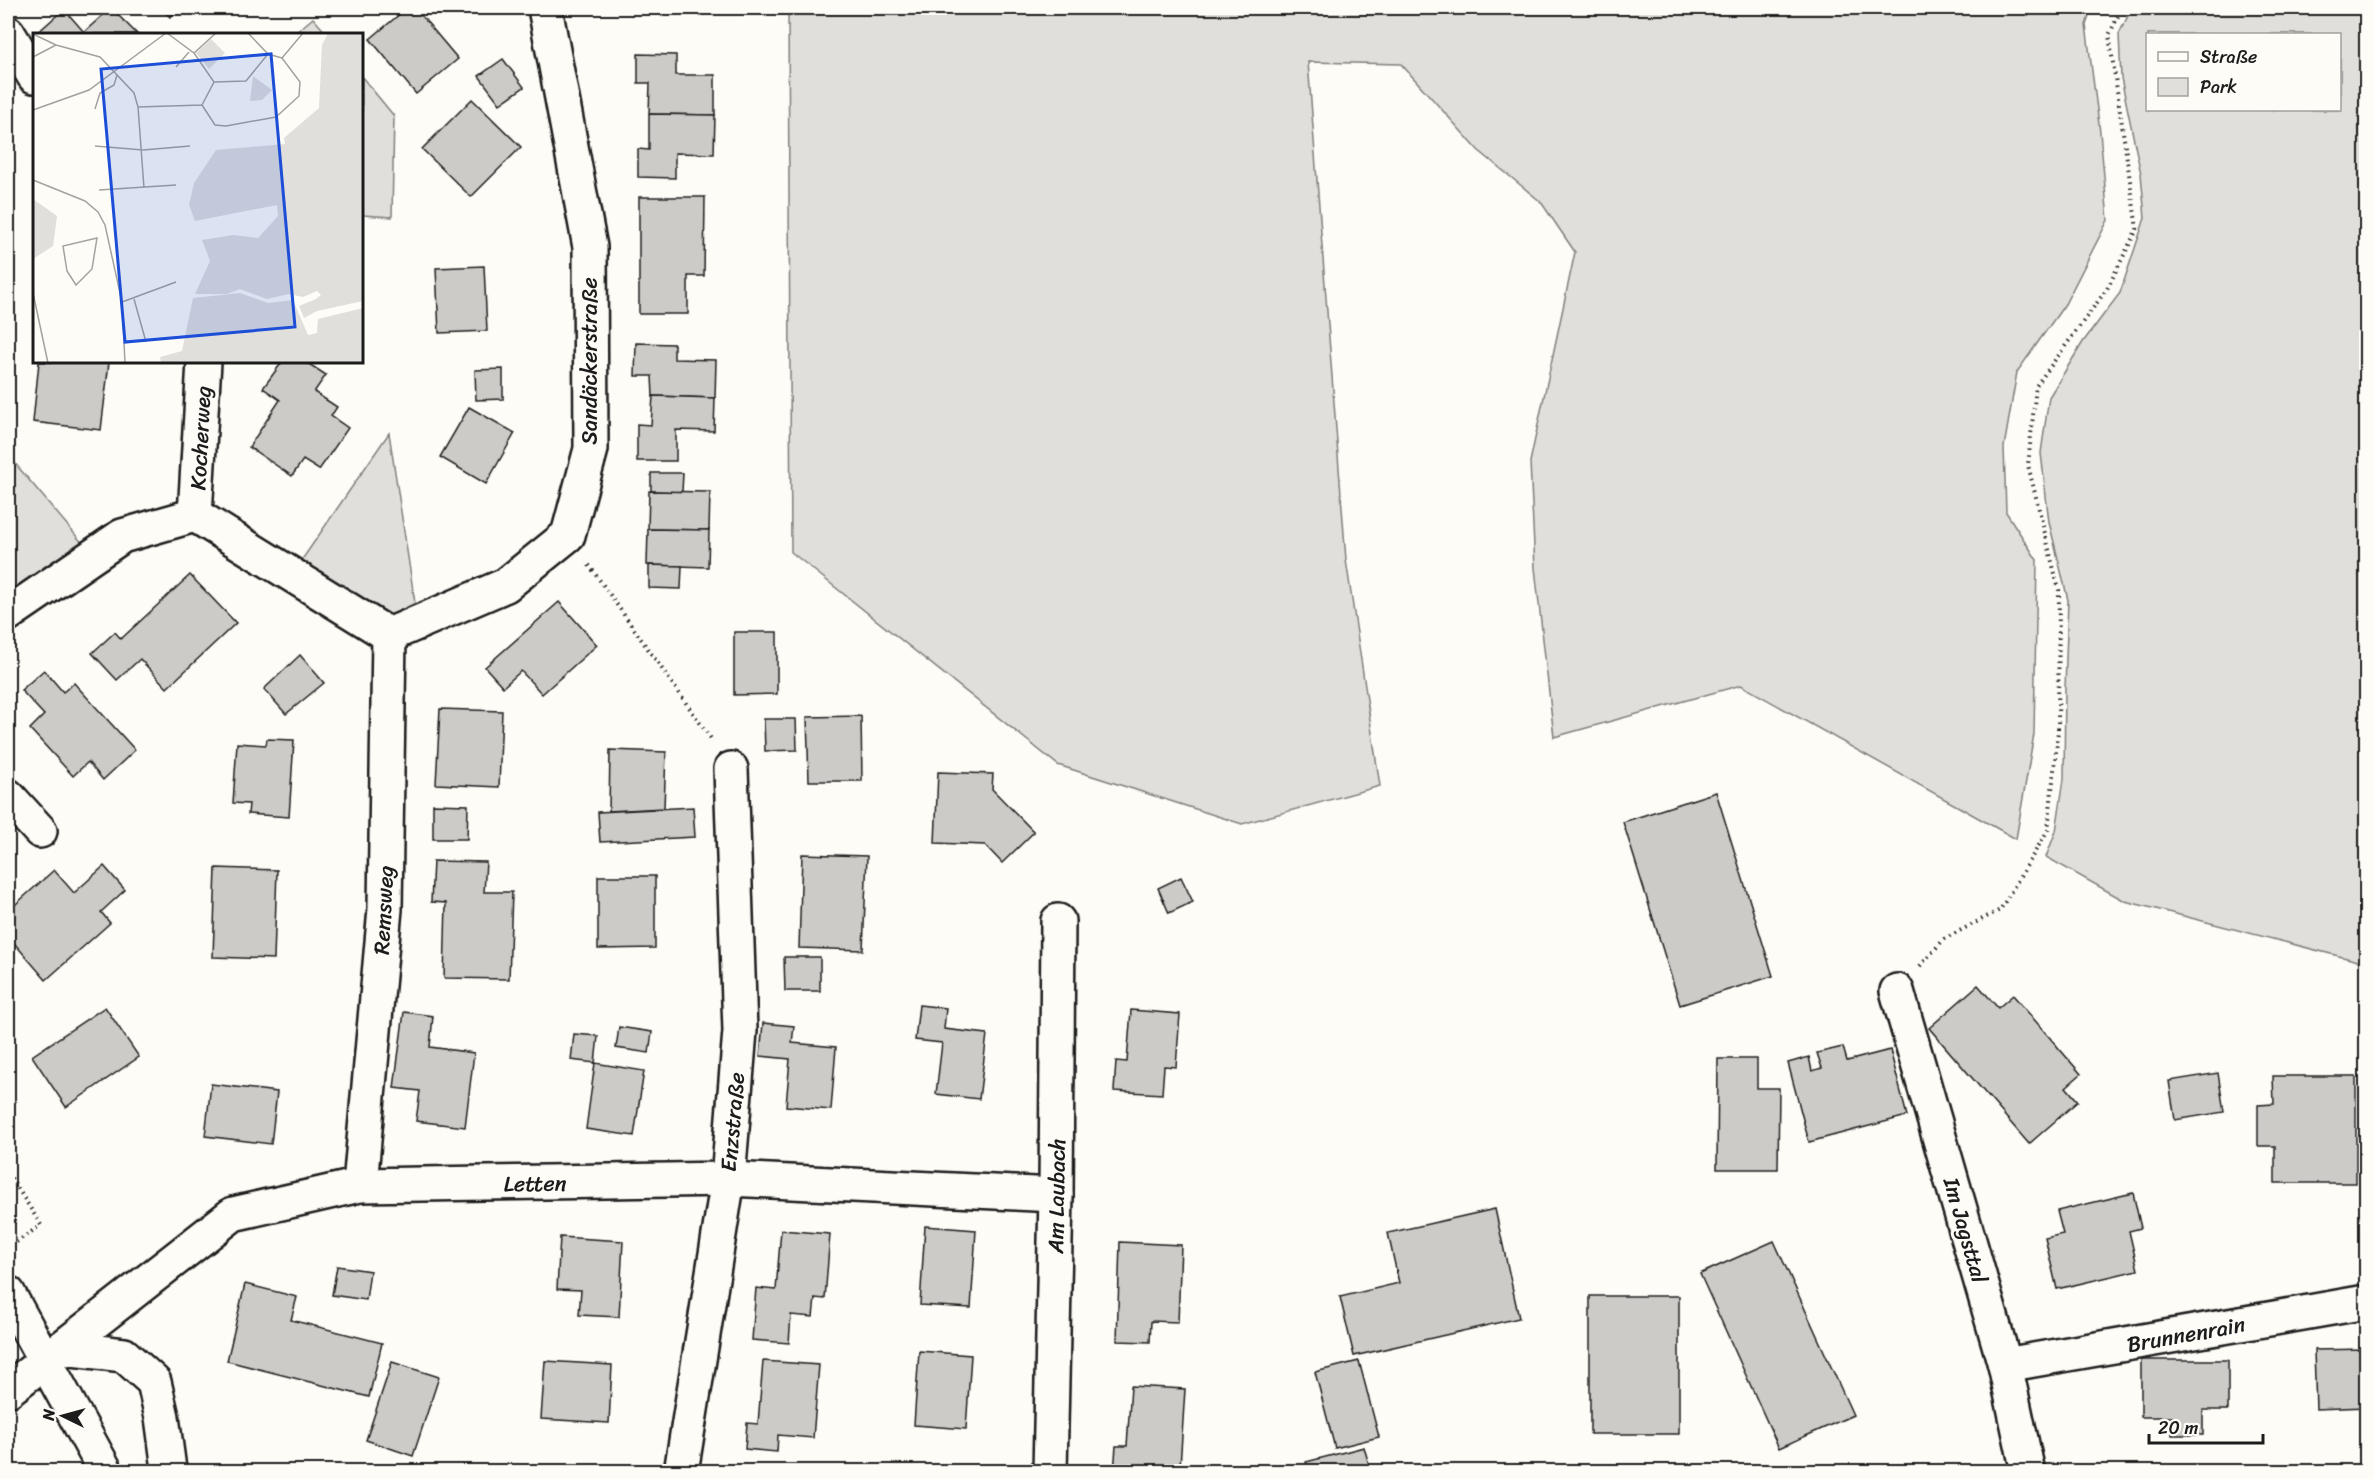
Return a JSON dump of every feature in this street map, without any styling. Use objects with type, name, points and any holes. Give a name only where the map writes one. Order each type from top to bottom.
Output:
[{"type":"street","points":[[8,13],[9,8]]},
{"type":"street","name":"Sandäckerstraße","points":[[545,8],[590,247],[591,448],[568,535]]},
{"type":"street","points":[[8,33],[33,74]]},
{"type":"street","name":"Kocherweg","points":[[195,515],[204,363]]},
{"type":"street","points":[[8,614],[122,536],[195,515],[389,635],[506,585],[568,535]]},
{"type":"street","name":"Remsweg","points":[[360,1185],[385,909],[389,635]]},
{"type":"street","name":"Enzstraße","points":[[681,1472],[728,1179],[740,1031],[731,769]]},
{"type":"street","points":[[8,796],[40,831]]},
{"type":"street","name":"Am Laubach","points":[[1050,1472],[1056,1195],[1058,921]]},
{"type":"street","name":"Im Jagsttal","points":[[1897,991],[2005,1365],[2028,1472]]},
{"type":"street","name":"Letten","points":[[8,1390],[233,1214],[360,1185],[728,1179],[1056,1195]]},
{"type":"street","points":[[8,1293],[55,1354],[106,1472]]},
{"type":"street","name":"Brunnenrain","points":[[2005,1365],[2367,1302]]},
{"type":"street","points":[[55,1354],[124,1355],[154,1382],[171,1472]]},
{"type":"path","points":[[1897,991],[1944,939],[2000,910],[2048,830],[2058,731],[2059,590],[2028,465],[2036,386],[2107,289],[2137,229],[2109,35],[2122,8]]},
{"type":"path","points":[[568,535],[731,769]]},
{"type":"path","points":[[8,1173],[41,1225],[8,1248]]},
{"type":"green space","points":[[788,8],[2092,8],[2086,25],[2100,132],[2108,220],[2065,304],[2017,372],[2004,447],[2006,512],[2037,560],[2034,734],[2016,839],[1741,685],[1554,737],[1535,568],[1530,462],[1575,252],[1541,202],[1478,150],[1401,64],[1308,62],[1346,560],[1380,786],[1242,824],[1058,765],[791,552]]},
{"type":"green space","points":[[2132,8],[2366,8],[2366,963],[2125,901],[2046,857],[2056,831],[2064,779],[2068,600],[2049,522],[2041,453],[2049,397],[2083,342],[2120,293],[2145,218],[2141,174],[2121,78],[2119,34]]},
{"type":"green space","points":[[313,18],[326,33],[295,33]]},
{"type":"green space","points":[[363,78],[394,116],[392,217],[363,215]]},
{"type":"green space","points":[[389,433],[415,603],[389,617],[299,564]]},
{"type":"green space","points":[[8,455],[84,545],[8,601]]},
{"type":"building","points":[[111,8],[136,33],[37,33],[64,9],[84,32]]},
{"type":"building","points":[[161,8],[180,8],[170,17]]},
{"type":"building","points":[[407,8],[415,8],[458,59],[416,94],[370,39]]},
{"type":"building","points":[[638,54],[676,55],[676,75],[715,75],[715,115],[649,114],[650,83],[638,83]]},
{"type":"building","points":[[503,59],[524,87],[500,104],[479,76]]},
{"type":"building","points":[[472,99],[521,147],[471,197],[422,149]]},
{"type":"building","points":[[649,114],[715,115],[714,154],[675,153],[675,178],[638,177],[638,149],[649,150]]},
{"type":"building","points":[[8,133],[15,143],[8,149]]},
{"type":"building","points":[[639,197],[705,197],[704,276],[688,276],[688,314],[639,314]]},
{"type":"building","points":[[484,266],[487,331],[439,333],[436,268]]},
{"type":"building","points":[[636,343],[674,344],[674,359],[716,360],[715,398],[653,396],[652,376],[635,376]]},
{"type":"building","points":[[39,363],[109,363],[101,430],[33,422]]},
{"type":"building","points":[[281,363],[308,363],[326,375],[314,392],[337,407],[331,416],[348,428],[319,470],[303,460],[292,476],[249,447],[280,400],[263,388]]},
{"type":"building","points":[[503,369],[503,399],[476,400],[475,370]]},
{"type":"building","points":[[653,396],[715,398],[714,431],[676,430],[676,461],[637,461],[637,424],[651,425]]},
{"type":"building","points":[[469,407],[515,433],[486,484],[440,457]]},
{"type":"building","points":[[651,473],[683,473],[682,492],[651,491]]},
{"type":"building","points":[[649,491],[710,492],[709,530],[648,529]]},
{"type":"building","points":[[648,529],[709,530],[708,567],[647,565]]},
{"type":"building","points":[[649,565],[682,566],[681,589],[649,588]]},
{"type":"building","points":[[190,575],[236,623],[167,688],[140,659],[117,680],[92,653],[115,632],[121,639]]},
{"type":"building","points":[[559,602],[597,645],[542,694],[521,671],[503,687],[485,667]]},
{"type":"building","points":[[734,632],[777,632],[777,694],[734,695]]},
{"type":"building","points":[[300,655],[324,683],[286,714],[264,689]]},
{"type":"building","points":[[44,670],[63,692],[74,683],[135,750],[103,780],[88,762],[73,776],[30,729],[44,715],[21,690]]},
{"type":"building","points":[[440,709],[502,711],[499,787],[436,784]]},
{"type":"building","points":[[861,716],[862,781],[809,781],[807,717]]},
{"type":"building","points":[[764,719],[796,719],[797,750],[765,751]]},
{"type":"building","points":[[267,739],[294,740],[289,817],[248,814],[249,804],[233,803],[237,743],[266,745]]},
{"type":"building","points":[[610,750],[666,752],[664,808],[609,811]]},
{"type":"building","points":[[938,772],[993,774],[992,789],[1034,832],[1002,863],[985,845],[935,843]]},
{"type":"building","points":[[1716,792],[1773,976],[1680,1005],[1623,822]]},
{"type":"building","points":[[433,804],[468,805],[467,839],[433,839]]},
{"type":"building","points":[[693,807],[695,837],[600,842],[598,812]]},
{"type":"building","points":[[802,854],[867,856],[863,950],[799,948]]},
{"type":"building","points":[[433,861],[486,862],[484,892],[512,892],[509,979],[444,978],[446,903],[431,902]]},
{"type":"building","points":[[104,866],[125,890],[101,912],[110,923],[46,980],[8,936],[8,911],[54,870],[74,893]]},
{"type":"building","points":[[216,868],[277,870],[274,959],[213,957]]},
{"type":"building","points":[[598,876],[655,876],[655,948],[598,949]]},
{"type":"building","points":[[1181,877],[1193,902],[1169,913],[1158,888]]},
{"type":"building","points":[[784,957],[820,957],[820,991],[785,991]]},
{"type":"building","points":[[1978,985],[1998,1008],[2013,995],[2081,1074],[2066,1087],[2078,1101],[2029,1144],[1929,1028]]},
{"type":"building","points":[[919,1005],[946,1008],[944,1029],[987,1034],[979,1099],[936,1094],[942,1043],[915,1040]]},
{"type":"building","points":[[105,1007],[139,1057],[66,1107],[32,1056]]},
{"type":"building","points":[[1131,1010],[1180,1014],[1176,1067],[1164,1066],[1162,1094],[1114,1091],[1116,1061],[1127,1062]]},
{"type":"building","points":[[404,1012],[433,1016],[430,1047],[474,1053],[465,1127],[416,1121],[420,1091],[394,1088]]},
{"type":"building","points":[[763,1023],[794,1026],[792,1043],[836,1047],[831,1110],[786,1106],[790,1059],[760,1056]]},
{"type":"building","points":[[619,1027],[652,1032],[649,1053],[616,1048]]},
{"type":"building","points":[[574,1034],[598,1036],[595,1063],[571,1060]]},
{"type":"building","points":[[1843,1047],[1847,1061],[1890,1050],[1907,1116],[1809,1142],[1788,1063],[1809,1057],[1812,1071],[1822,1068],[1817,1053]]},
{"type":"building","points":[[1718,1059],[1757,1059],[1757,1088],[1779,1088],[1778,1169],[1717,1169]]},
{"type":"building","points":[[595,1063],[644,1071],[634,1136],[586,1129]]},
{"type":"building","points":[[2218,1073],[2224,1112],[2175,1120],[2169,1081]]},
{"type":"building","points":[[2273,1076],[2356,1076],[2356,1183],[2275,1183],[2275,1146],[2258,1146],[2258,1105],[2274,1104]]},
{"type":"building","points":[[211,1084],[277,1092],[271,1144],[205,1136]]},
{"type":"building","points":[[2133,1193],[2141,1228],[2129,1231],[2138,1270],[2057,1289],[2045,1238],[2063,1234],[2057,1211]]},
{"type":"building","points":[[1495,1209],[1519,1318],[1354,1356],[1340,1297],[1399,1283],[1388,1233]]},
{"type":"building","points":[[925,1226],[976,1230],[971,1308],[920,1305]]},
{"type":"building","points":[[781,1230],[830,1234],[825,1299],[815,1298],[813,1317],[791,1315],[789,1343],[752,1340],[756,1288],[776,1290]]},
{"type":"building","points":[[560,1237],[623,1241],[619,1317],[579,1315],[581,1290],[557,1289]]},
{"type":"building","points":[[1774,1241],[1853,1415],[1779,1448],[1700,1274]]},
{"type":"building","points":[[1120,1242],[1181,1245],[1178,1322],[1151,1321],[1150,1342],[1117,1341]]},
{"type":"building","points":[[337,1266],[370,1271],[366,1300],[332,1295]]},
{"type":"building","points":[[245,1284],[297,1297],[291,1320],[382,1343],[369,1397],[227,1361]]},
{"type":"building","points":[[1590,1296],[1679,1296],[1679,1434],[1590,1434]]},
{"type":"building","points":[[2366,1349],[2366,1407],[2316,1409],[2314,1350]]},
{"type":"building","points":[[919,1351],[971,1355],[966,1429],[914,1425]]},
{"type":"building","points":[[2141,1360],[2228,1360],[2228,1410],[2203,1410],[2203,1435],[2172,1435],[2172,1417],[2141,1417]]},
{"type":"building","points":[[545,1361],[612,1365],[609,1423],[541,1419]]},
{"type":"building","points":[[763,1361],[819,1365],[813,1438],[778,1435],[777,1452],[745,1449],[747,1423],[758,1424]]},
{"type":"building","points":[[1359,1361],[1379,1437],[1335,1448],[1315,1372]]},
{"type":"building","points":[[392,1362],[439,1377],[413,1456],[366,1440]]},
{"type":"building","points":[[1131,1386],[1185,1389],[1180,1467],[1160,1466],[1160,1472],[1114,1472],[1116,1446],[1127,1446]]},
{"type":"building","points":[[1364,1447],[1371,1472],[1309,1472],[1306,1462]]}]
